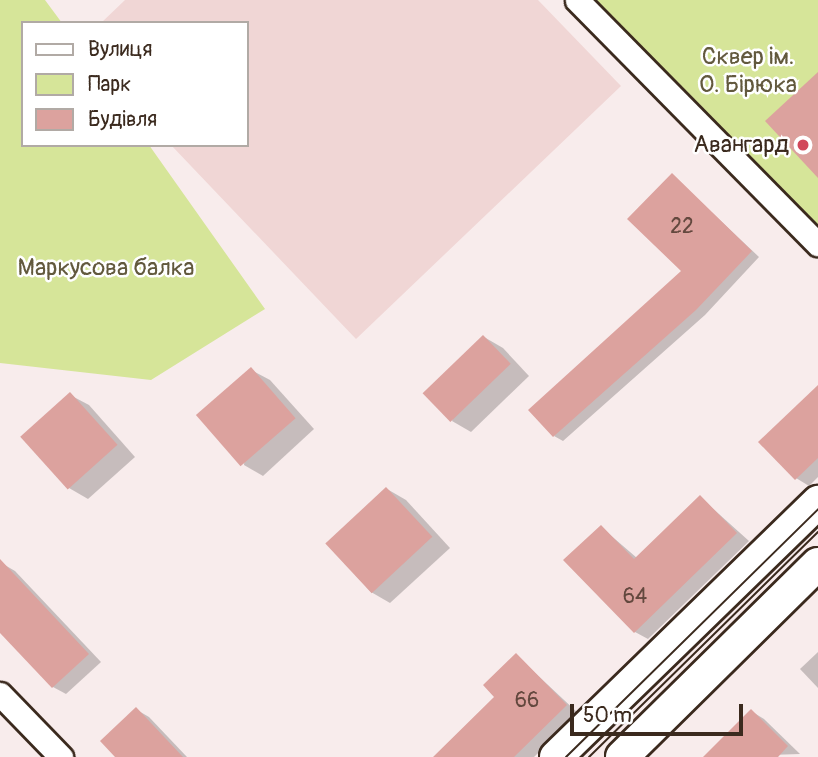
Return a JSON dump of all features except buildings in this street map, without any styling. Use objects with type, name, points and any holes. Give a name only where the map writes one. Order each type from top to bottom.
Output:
[{"type":"street","points":[[577,0],[818,244]]},
{"type":"street","points":[[555,757],[818,502]]},
{"type":"street","points":[[622,757],[818,564]]},
{"type":"street","points":[[0,694],[61,757]]},
{"type":"shaded area","points":[[125,0],[538,0],[621,86],[356,339],[173,147],[248,147],[248,21],[103,21]]},
{"type":"green space","name":"Маркусова балка","points":[[0,0],[45,0],[61,21],[21,21],[21,147],[150,147],[265,309],[151,380],[0,363]]},
{"type":"green space","name":"Сквер ім. О. Бірюка","points":[[581,0],[818,0],[818,237]]},
{"type":"tram line","points":[[566,757],[818,509]]},
{"type":"tram line","points":[[589,757],[818,532]]},
{"type":"place","name":"Авангард","points":[[803,145]]}]
